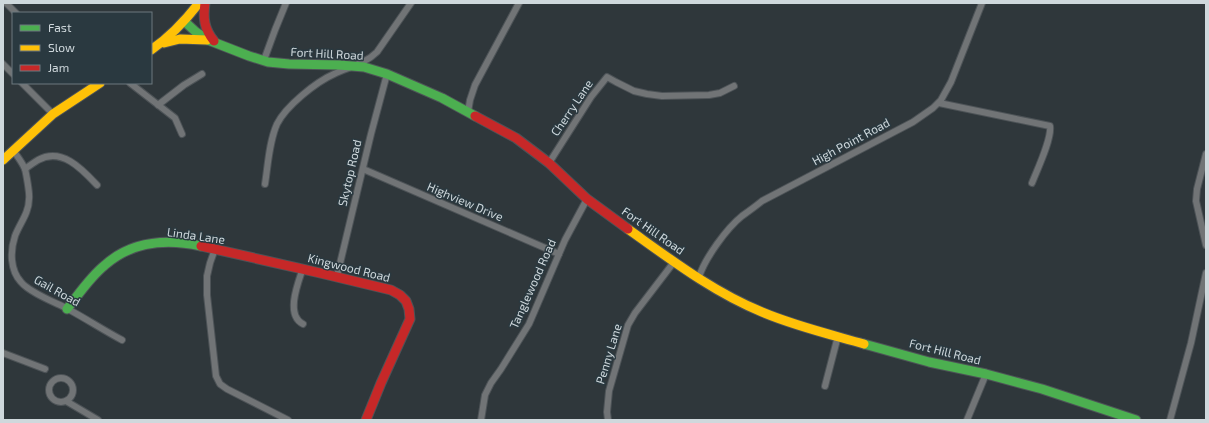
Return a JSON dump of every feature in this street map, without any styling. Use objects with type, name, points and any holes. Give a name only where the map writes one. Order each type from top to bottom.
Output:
[{"type":"street","points":[[6,3],[15,12]]},
{"type":"street","points":[[159,45],[184,21],[199,3]]},
{"type":"street","points":[[152,49],[171,40],[183,39],[212,41],[204,23],[205,3]]},
{"type":"street","points":[[264,60],[286,3]]},
{"type":"street","points":[[265,184],[272,141],[277,125],[289,107],[319,82],[370,59],[378,52],[411,3]]},
{"type":"street","points":[[468,112],[475,85],[519,3]]},
{"type":"street","name":"High Point Road","points":[[699,277],[710,254],[723,236],[741,217],[762,201],[913,122],[939,103],[951,82],[982,3]]},
{"type":"street","name":"Fort Hill Road","points":[[184,21],[196,32],[212,41],[249,56],[289,64],[364,67],[387,74],[442,98],[516,138],[549,164],[587,199],[674,262],[723,293],[761,312],[796,325],[929,362],[986,374],[1042,389],[1134,420]]},
{"type":"street","points":[[3,64],[12,73]]},
{"type":"street","points":[[158,106],[184,85],[202,74]]},
{"type":"street","name":"Skytop Road","points":[[337,276],[387,74]]},
{"type":"street","name":"Cherry Lane","points":[[549,164],[607,76],[634,91],[662,96],[715,94],[734,86]]},
{"type":"street","points":[[23,84],[53,114]]},
{"type":"street","points":[[131,84],[175,118],[182,134]]},
{"type":"street","points":[[3,160],[53,114],[89,86]]},
{"type":"street","points":[[939,103],[1050,126],[1051,131],[1048,141],[1032,183]]},
{"type":"street","name":"Gail Road","points":[[13,150],[25,169],[30,197],[25,216],[16,235],[13,246],[12,265],[16,275],[29,289],[68,309],[122,340]]},
{"type":"street","points":[[1206,154],[1197,189],[1196,201],[1206,245]]},
{"type":"street","points":[[25,169],[38,160],[53,156],[70,160],[87,174],[97,185]]},
{"type":"street","name":"Highview Drive","points":[[363,169],[559,254]]},
{"type":"street","name":"Tanglewood Road","points":[[481,420],[485,395],[529,324],[565,240],[587,199]]},
{"type":"street","name":"Linda Lane","points":[[68,309],[96,274],[109,262],[120,254],[148,244],[164,242],[175,243],[215,249],[252,257]]},
{"type":"street","points":[[215,249],[207,276],[207,295],[216,376],[220,384],[227,389],[288,420]]},
{"type":"street","name":"Kingwood Road","points":[[252,257],[337,276],[397,293],[403,297],[410,312],[410,319],[366,420]]},
{"type":"street","name":"Penny Lane","points":[[608,420],[607,412],[609,391],[628,325],[635,313],[674,262]]},
{"type":"street","points":[[303,268],[296,289],[294,314],[298,322],[303,324]]},
{"type":"street","points":[[1170,420],[1191,343],[1206,273]]},
{"type":"street","points":[[825,386],[838,336]]},
{"type":"street","points":[[3,353],[45,369]]},
{"type":"street","points":[[967,420],[986,374]]},
{"type":"street","points":[[66,401],[70,399],[72,395],[72,385],[65,379],[56,379],[49,386],[48,390],[52,399],[56,402],[66,401],[98,420]]},
{"type":"traffic: fast","points":[[184,21],[208,40],[249,56],[268,62],[364,67],[387,74],[442,98],[475,116]]},
{"type":"traffic: fast","points":[[67,309],[94,275],[105,265],[127,251],[151,244],[163,243],[201,246]]},
{"type":"traffic: fast","points":[[864,344],[929,362],[986,374],[1042,389],[1136,420]]},
{"type":"traffic: slow","points":[[152,49],[165,40],[199,3]]},
{"type":"traffic: slow","points":[[164,43],[180,39],[207,40]]},
{"type":"traffic: slow","points":[[3,160],[53,114],[98,84]]},
{"type":"traffic: slow","points":[[628,229],[709,285],[744,304],[787,322],[864,344]]},
{"type":"traffic: jam","points":[[205,3],[204,14],[206,28],[214,41]]},
{"type":"traffic: jam","points":[[475,116],[516,138],[549,163],[587,199],[628,229]]},
{"type":"traffic: jam","points":[[201,246],[391,290],[400,295],[406,301],[410,319],[366,420]]}]
